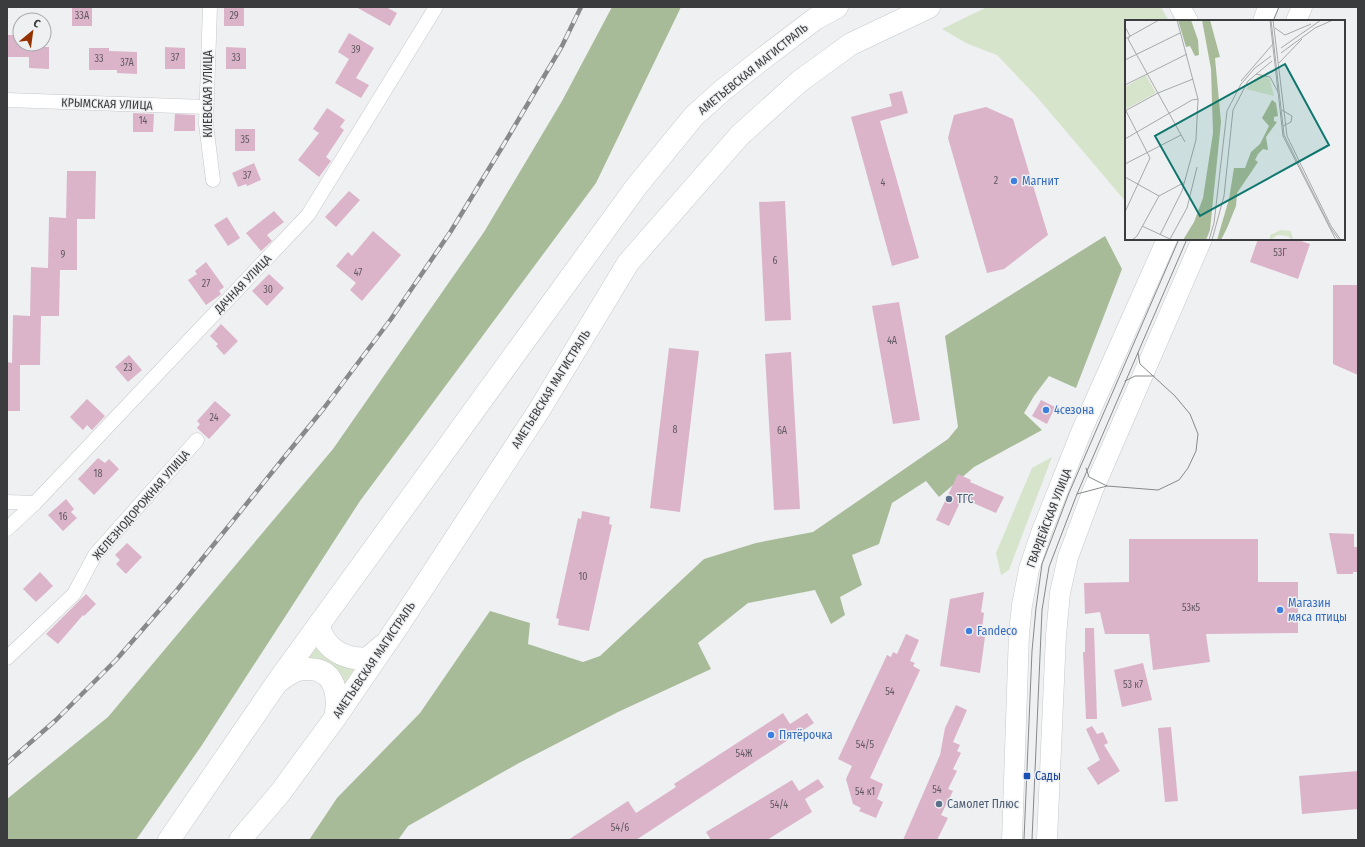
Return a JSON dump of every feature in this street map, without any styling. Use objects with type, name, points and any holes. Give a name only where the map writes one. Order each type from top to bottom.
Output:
[{"type":"main road","name":"АМЕТЬЕВСКАЯ МАГИСТРАЛЬ","points":[[169,840],[278,682],[636,187],[694,116],[723,90],[815,19],[837,7]]},
{"type":"main road","name":"АМЕТЬЕВСКАЯ МАГИСТРАЛЬ","points":[[240,840],[280,793],[335,718],[387,641],[538,412],[628,263],[740,135],[800,81],[851,44],[929,7]]},
{"type":"main road","points":[[1180,7],[1187,20]]},
{"type":"main road","points":[[1263,20],[1268,7]]},
{"type":"main road","points":[[1296,20],[1302,7]]},
{"type":"main road","name":"ГВАРДЕЙСКАЯ УЛИЦА","points":[[1012,840],[1019,633],[1022,605],[1029,569],[1041,533],[1082,430],[1167,240]]},
{"type":"main road","points":[[1047,840],[1056,635],[1060,592],[1068,558],[1093,490],[1202,240]]},
{"type":"main road","points":[[319,625],[324,639],[337,652],[348,658],[368,658],[387,641]]},
{"type":"main road","points":[[278,682],[297,670],[309,668],[327,674],[331,680],[337,698],[338,707],[335,718]]},
{"type":"street","name":"КИЕВСКАЯ УЛИЦА","points":[[210,7],[206,124],[212,180]]},
{"type":"street","name":"ДАЧНАЯ УЛИЦА","points":[[7,529],[35,503],[308,215],[436,7]]},
{"type":"street","name":"КРЫМСКАЯ УЛИЦА","points":[[7,100],[206,108]]},
{"type":"street","name":"ЖЕЛЕЗНОДОРОЖНАЯ УЛИЦА","points":[[7,658],[74,594],[94,555],[197,440]]},
{"type":"street","points":[[7,502],[35,503]]},
{"type":"green space","points":[[612,7],[681,7],[596,183],[360,501],[202,745],[136,840],[7,840],[7,799],[108,717],[333,449],[484,232],[562,101]]},
{"type":"green space","points":[[987,7],[1161,7],[1168,20],[1125,20],[1125,201],[1036,96],[997,55],[968,44],[942,29]]},
{"type":"green space","points":[[1105,236],[1122,269],[1076,388],[1049,376],[1034,396],[1024,413],[1042,430],[974,467],[939,497],[926,481],[892,503],[879,544],[852,555],[862,585],[840,597],[845,615],[831,624],[815,590],[748,603],[698,643],[711,669],[618,712],[519,763],[408,826],[398,840],[309,840],[337,798],[420,713],[490,611],[530,623],[528,644],[583,662],[600,656],[704,559],[756,543],[813,532],[948,439],[958,427],[945,336]]},
{"type":"green space","points":[[1052,457],[1009,570],[1001,575],[996,553],[1032,468]]},
{"type":"green space","points":[[318,641],[357,665],[341,690],[303,661]]},
{"type":"building","points":[[72,7],[92,7],[92,26],[72,26]]},
{"type":"building","points":[[224,7],[244,7],[244,26],[224,26]]},
{"type":"building","points":[[356,7],[386,7],[397,13],[390,26]]},
{"type":"building","points":[[349,33],[374,48],[356,78],[369,85],[361,98],[335,83],[349,59],[338,52]]},
{"type":"building","points":[[7,35],[12,35],[12,52],[49,52],[49,69],[29,68],[29,57],[7,57]]},
{"type":"building","points":[[165,47],[185,48],[185,69],[165,69]]},
{"type":"building","points":[[226,47],[246,48],[246,69],[226,69]]},
{"type":"building","points":[[89,48],[109,48],[109,51],[137,52],[137,74],[117,73],[117,70],[89,70]]},
{"type":"building","points":[[902,91],[908,113],[880,121],[919,258],[892,266],[851,117],[892,106],[889,94]]},
{"type":"building","points":[[986,107],[1013,119],[1048,235],[1004,269],[987,273],[948,138],[954,115]]},
{"type":"building","points":[[327,108],[345,120],[340,127],[344,130],[326,157],[331,161],[319,177],[298,160],[319,133],[313,129]]},
{"type":"building","points":[[133,113],[154,114],[153,132],[133,132]]},
{"type":"building","points":[[175,114],[195,115],[195,131],[174,131]]},
{"type":"building","points":[[235,129],[255,129],[255,151],[235,151]]},
{"type":"building","points":[[254,163],[261,180],[247,186],[246,184],[238,187],[232,173]]},
{"type":"building","points":[[67,171],[96,171],[95,219],[77,219],[77,270],[60,270],[59,316],[41,316],[40,365],[20,365],[20,411],[7,411],[7,362],[12,363],[13,315],[30,316],[31,267],[48,268],[49,217],[66,218]]},
{"type":"building","points":[[349,191],[360,200],[336,227],[325,217]]},
{"type":"building","points":[[785,201],[791,320],[765,321],[759,202]]},
{"type":"building","points":[[274,211],[284,222],[267,235],[272,241],[261,251],[246,233]]},
{"type":"building","points":[[227,217],[240,238],[228,246],[214,225]]},
{"type":"building","points":[[373,231],[401,255],[362,301],[350,290],[356,283],[336,266],[348,252],[352,256]]},
{"type":"building","points":[[1258,240],[1298,240],[1310,244],[1298,279],[1250,262]]},
{"type":"building","points":[[206,262],[224,287],[219,291],[221,294],[220,295],[206,305],[188,280],[197,274],[195,271]]},
{"type":"building","points":[[269,274],[284,288],[267,306],[252,291]]},
{"type":"building","points":[[1333,285],[1358,285],[1358,375],[1333,364]]},
{"type":"building","points":[[899,302],[920,420],[893,424],[872,306]]},
{"type":"building","points":[[221,324],[238,341],[224,355],[216,346],[218,344],[210,336]]},
{"type":"building","points":[[669,348],[699,351],[680,512],[650,508]]},
{"type":"building","points":[[791,352],[800,509],[774,510],[765,354]]},
{"type":"building","points":[[129,355],[142,370],[128,382],[115,367]]},
{"type":"building","points":[[87,399],[105,416],[92,430],[87,425],[83,430],[70,417]]},
{"type":"building","points":[[1041,400],[1055,407],[1047,424],[1032,416]]},
{"type":"building","points":[[215,401],[231,415],[209,439],[197,428],[200,424],[197,421]]},
{"type":"building","points":[[98,458],[105,463],[109,459],[119,469],[94,495],[78,479]]},
{"type":"building","points":[[958,474],[971,480],[970,482],[1004,497],[996,513],[962,498],[949,526],[936,520]]},
{"type":"building","points":[[66,499],[74,509],[71,512],[77,518],[63,531],[48,515]]},
{"type":"building","points":[[582,511],[610,517],[609,524],[612,525],[589,631],[558,625],[559,619],[556,618],[578,518],[581,519]]},
{"type":"building","points":[[1329,533],[1354,534],[1354,547],[1358,547],[1358,572],[1353,572],[1353,574],[1337,574]]},
{"type":"building","points":[[1129,539],[1258,539],[1258,582],[1298,582],[1298,633],[1206,634],[1210,662],[1153,670],[1149,634],[1105,634],[1100,612],[1085,614],[1084,583],[1129,582]]},
{"type":"building","points":[[127,543],[142,557],[126,574],[116,564],[120,560],[115,555]]},
{"type":"building","points":[[40,572],[53,586],[36,602],[23,589]]},
{"type":"building","points":[[984,592],[981,612],[984,613],[981,636],[985,637],[980,673],[940,666],[950,599]]},
{"type":"building","points":[[86,594],[96,604],[84,616],[83,615],[58,644],[46,634]]},
{"type":"building","points":[[1085,628],[1094,628],[1097,719],[1086,719],[1083,652],[1085,652]]},
{"type":"building","points":[[906,634],[919,640],[910,661],[915,663],[913,666],[920,670],[870,778],[883,784],[877,799],[883,802],[876,818],[859,811],[861,808],[853,804],[846,779],[852,766],[838,759],[887,655],[891,657],[893,652],[897,654]]},
{"type":"building","points":[[1143,663],[1152,700],[1122,707],[1114,670]]},
{"type":"building","points":[[956,705],[967,710],[953,742],[960,745],[957,751],[961,753],[953,769],[957,771],[948,789],[953,791],[941,815],[948,818],[937,840],[903,840],[940,755],[945,728]]},
{"type":"building","points":[[783,713],[790,724],[807,713],[814,723],[636,840],[568,840],[628,801],[636,813],[676,787],[674,784]]},
{"type":"building","points":[[1092,726],[1097,734],[1103,732],[1108,743],[1104,745],[1120,771],[1098,785],[1087,768],[1100,760],[1086,729]]},
{"type":"building","points":[[1171,727],[1178,801],[1165,802],[1158,728]]},
{"type":"building","points":[[1358,771],[1358,809],[1302,814],[1299,776]]},
{"type":"building","points":[[818,779],[824,787],[805,799],[812,812],[767,840],[711,840],[706,832],[792,780],[799,791]]},
{"type":"tram line","points":[[1273,20],[1279,7]]},
{"type":"tram line","points":[[1024,840],[1032,651],[1042,564],[1069,493],[1179,240]]},
{"type":"tram line","points":[[1032,840],[1042,610],[1049,567],[1077,494],[1187,240]]},
{"type":"tram line","points":[[1077,494],[1107,486],[1158,490],[1179,480],[1188,468],[1196,451],[1198,434],[1190,414],[1175,396],[1140,364],[1138,353]]},
{"type":"tram line","points":[[1125,381],[1135,376],[1154,376]]},
{"type":"tram line","points":[[1086,468],[1089,477],[1107,486]]},
{"type":"railway","points":[[7,763],[56,720],[116,660],[177,590],[324,408],[391,319],[451,231],[562,46],[581,7]]},
{"type":"place","name":"Магнит","points":[[1014,181]]},
{"type":"place","name":"4сезона","points":[[1046,410]]},
{"type":"place","name":"ТГС","points":[[949,499]]},
{"type":"place","name":"Магазин мяса птицы","points":[[1280,610]]},
{"type":"place","name":"Fandeco","points":[[969,631]]},
{"type":"place","name":"Пятёрочка","points":[[771,735]]},
{"type":"place","name":"Сады","points":[[1027,776]]},
{"type":"place","name":"Самолет Плюс","points":[[939,804]]}]
